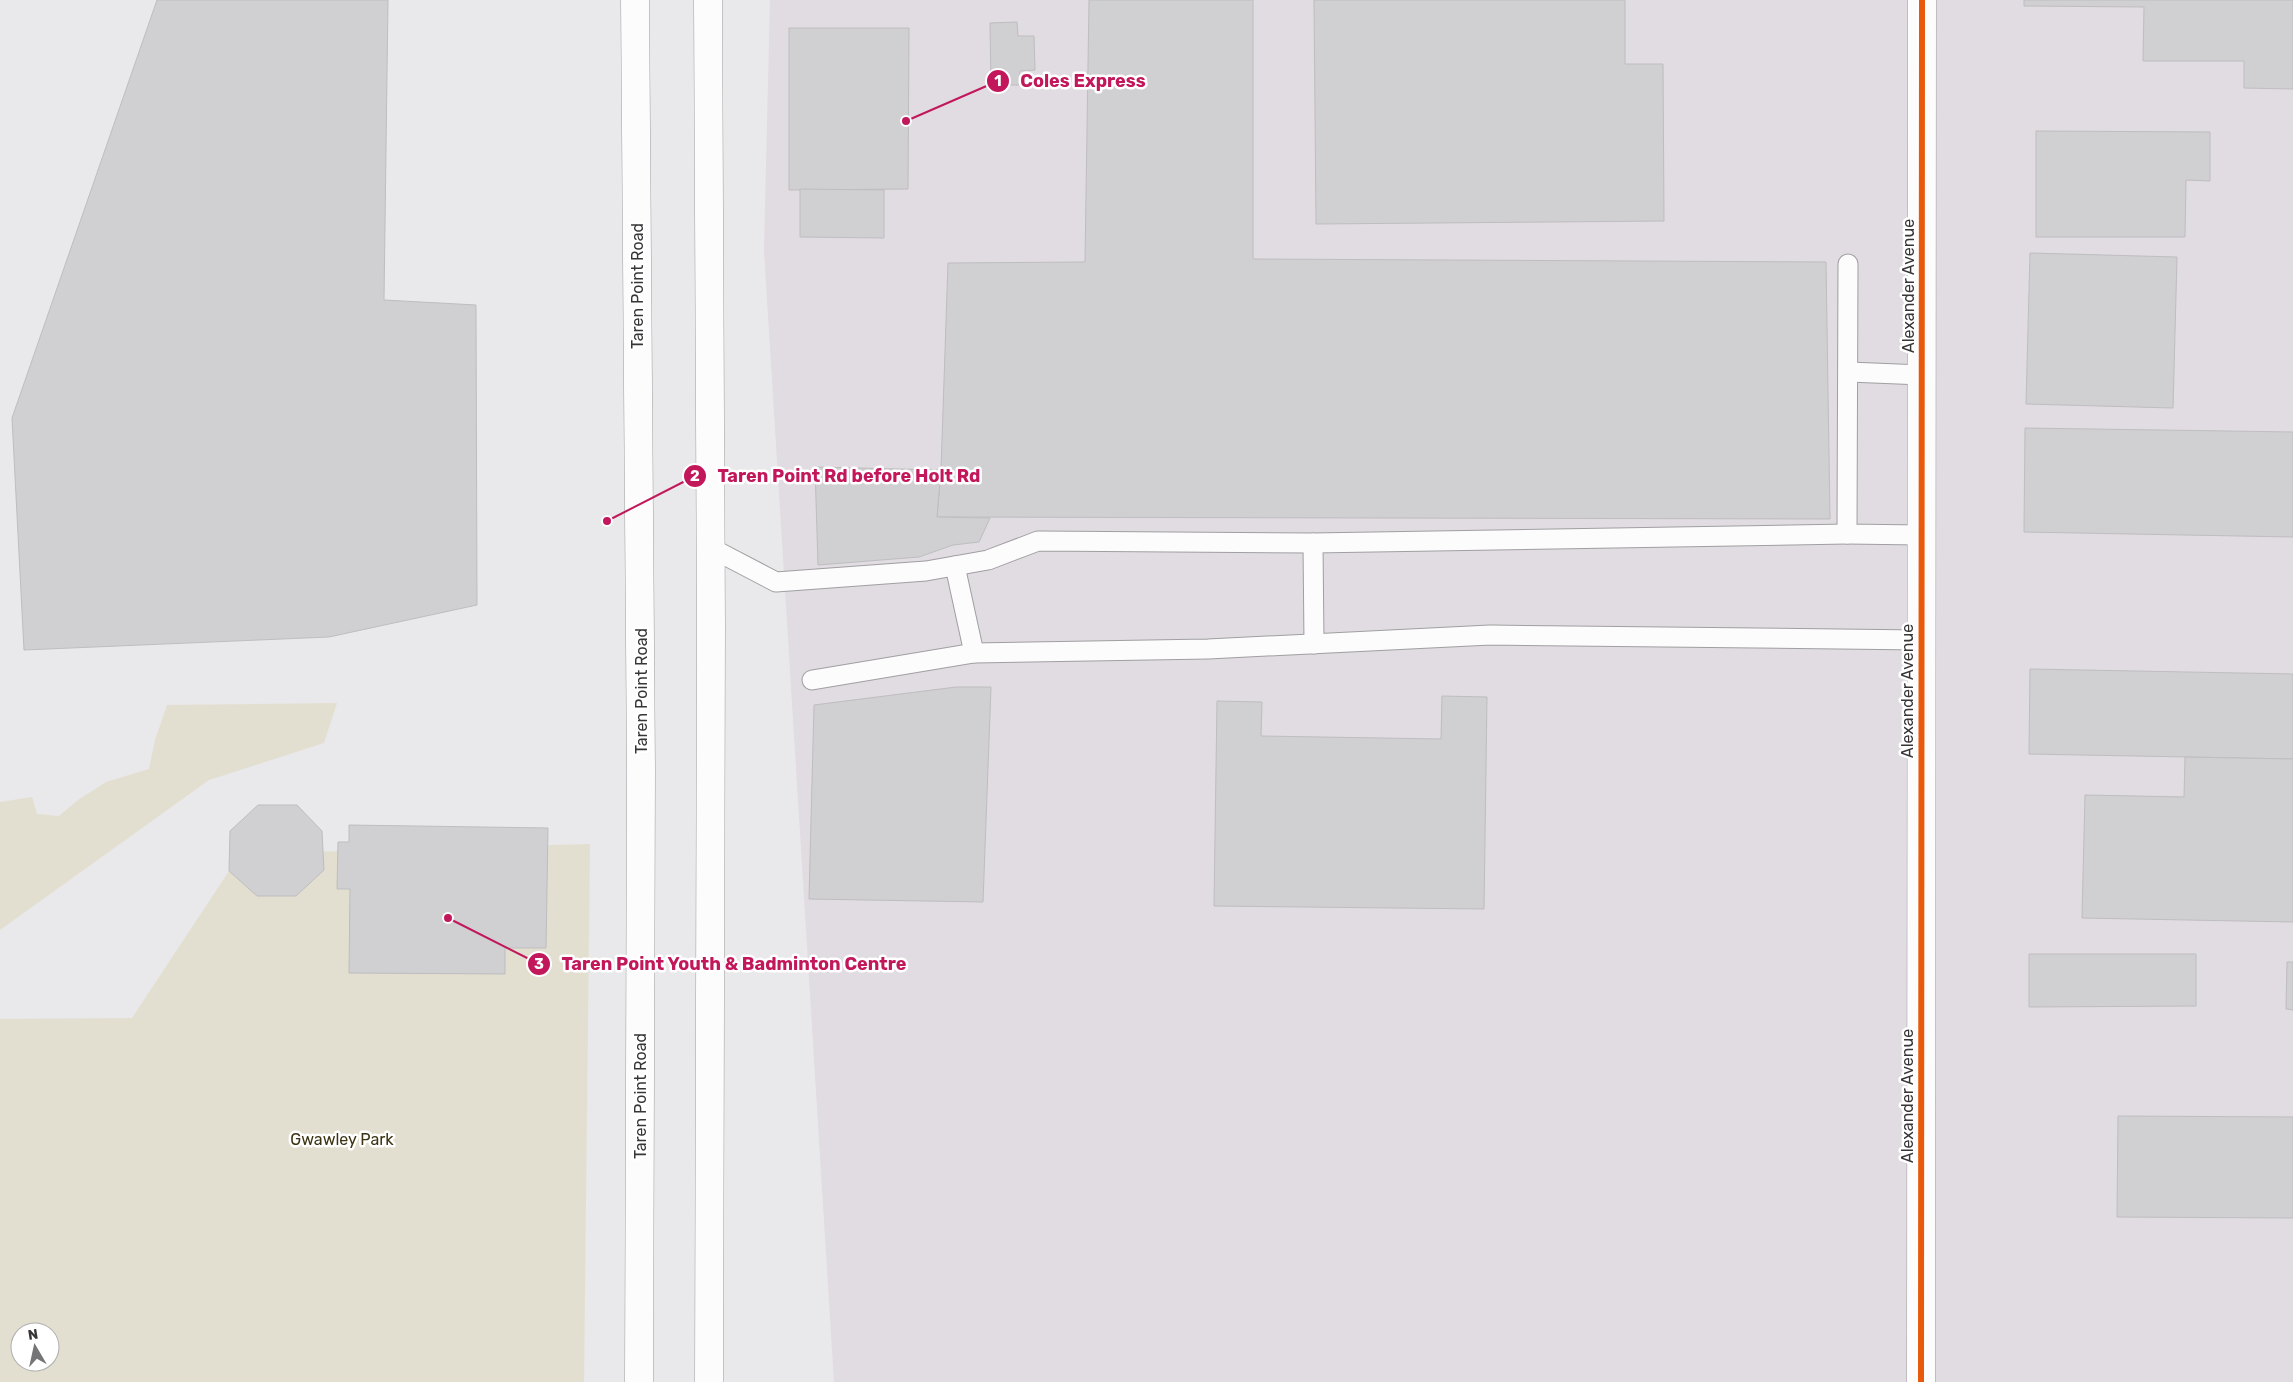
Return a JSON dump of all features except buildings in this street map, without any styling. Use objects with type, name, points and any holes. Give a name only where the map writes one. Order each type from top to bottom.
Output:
[{"type":"main road","name":"Taren Point Road","points":[[635,0],[641,770],[638,1382]]},
{"type":"main road","points":[[708,0],[710,548],[708,1382]]},
{"type":"main road","name":"Alexander Avenue","points":[[1921,1382],[1922,0]]},
{"type":"lane","points":[[1846,534],[1849,372],[1848,264]]},
{"type":"lane","points":[[1849,372],[1922,375]]},
{"type":"lane","points":[[710,548],[776,582],[926,571],[988,560],[1038,541],[1313,543],[1846,534],[1921,535]]},
{"type":"lane","points":[[1313,543],[1314,644]]},
{"type":"lane","points":[[956,566],[974,653]]},
{"type":"lane","points":[[812,680],[974,653],[1208,649],[1490,635],[1921,640]]},
{"type":"shaded area","points":[[770,0],[2293,0],[2293,1382],[834,1382],[764,250]]},
{"type":"green space","points":[[337,703],[324,743],[209,780],[0,930],[0,802],[32,797],[37,814],[59,816],[78,800],[106,782],[149,769],[155,740],[167,705]]},
{"type":"green space","name":"Gwawley Park","points":[[590,844],[584,1382],[0,1382],[0,1019],[132,1018],[229,871],[309,852]]},
{"type":"cycle path","points":[[1921,1382],[1922,0]]},
{"type":"place","name":"Coles Express","points":[[906,121]]},
{"type":"place","name":"Taren Point Rd before Holt Rd","points":[[607,521]]},
{"type":"place","name":"Taren Point Youth & Badminton Centre","points":[[448,918]]}]
